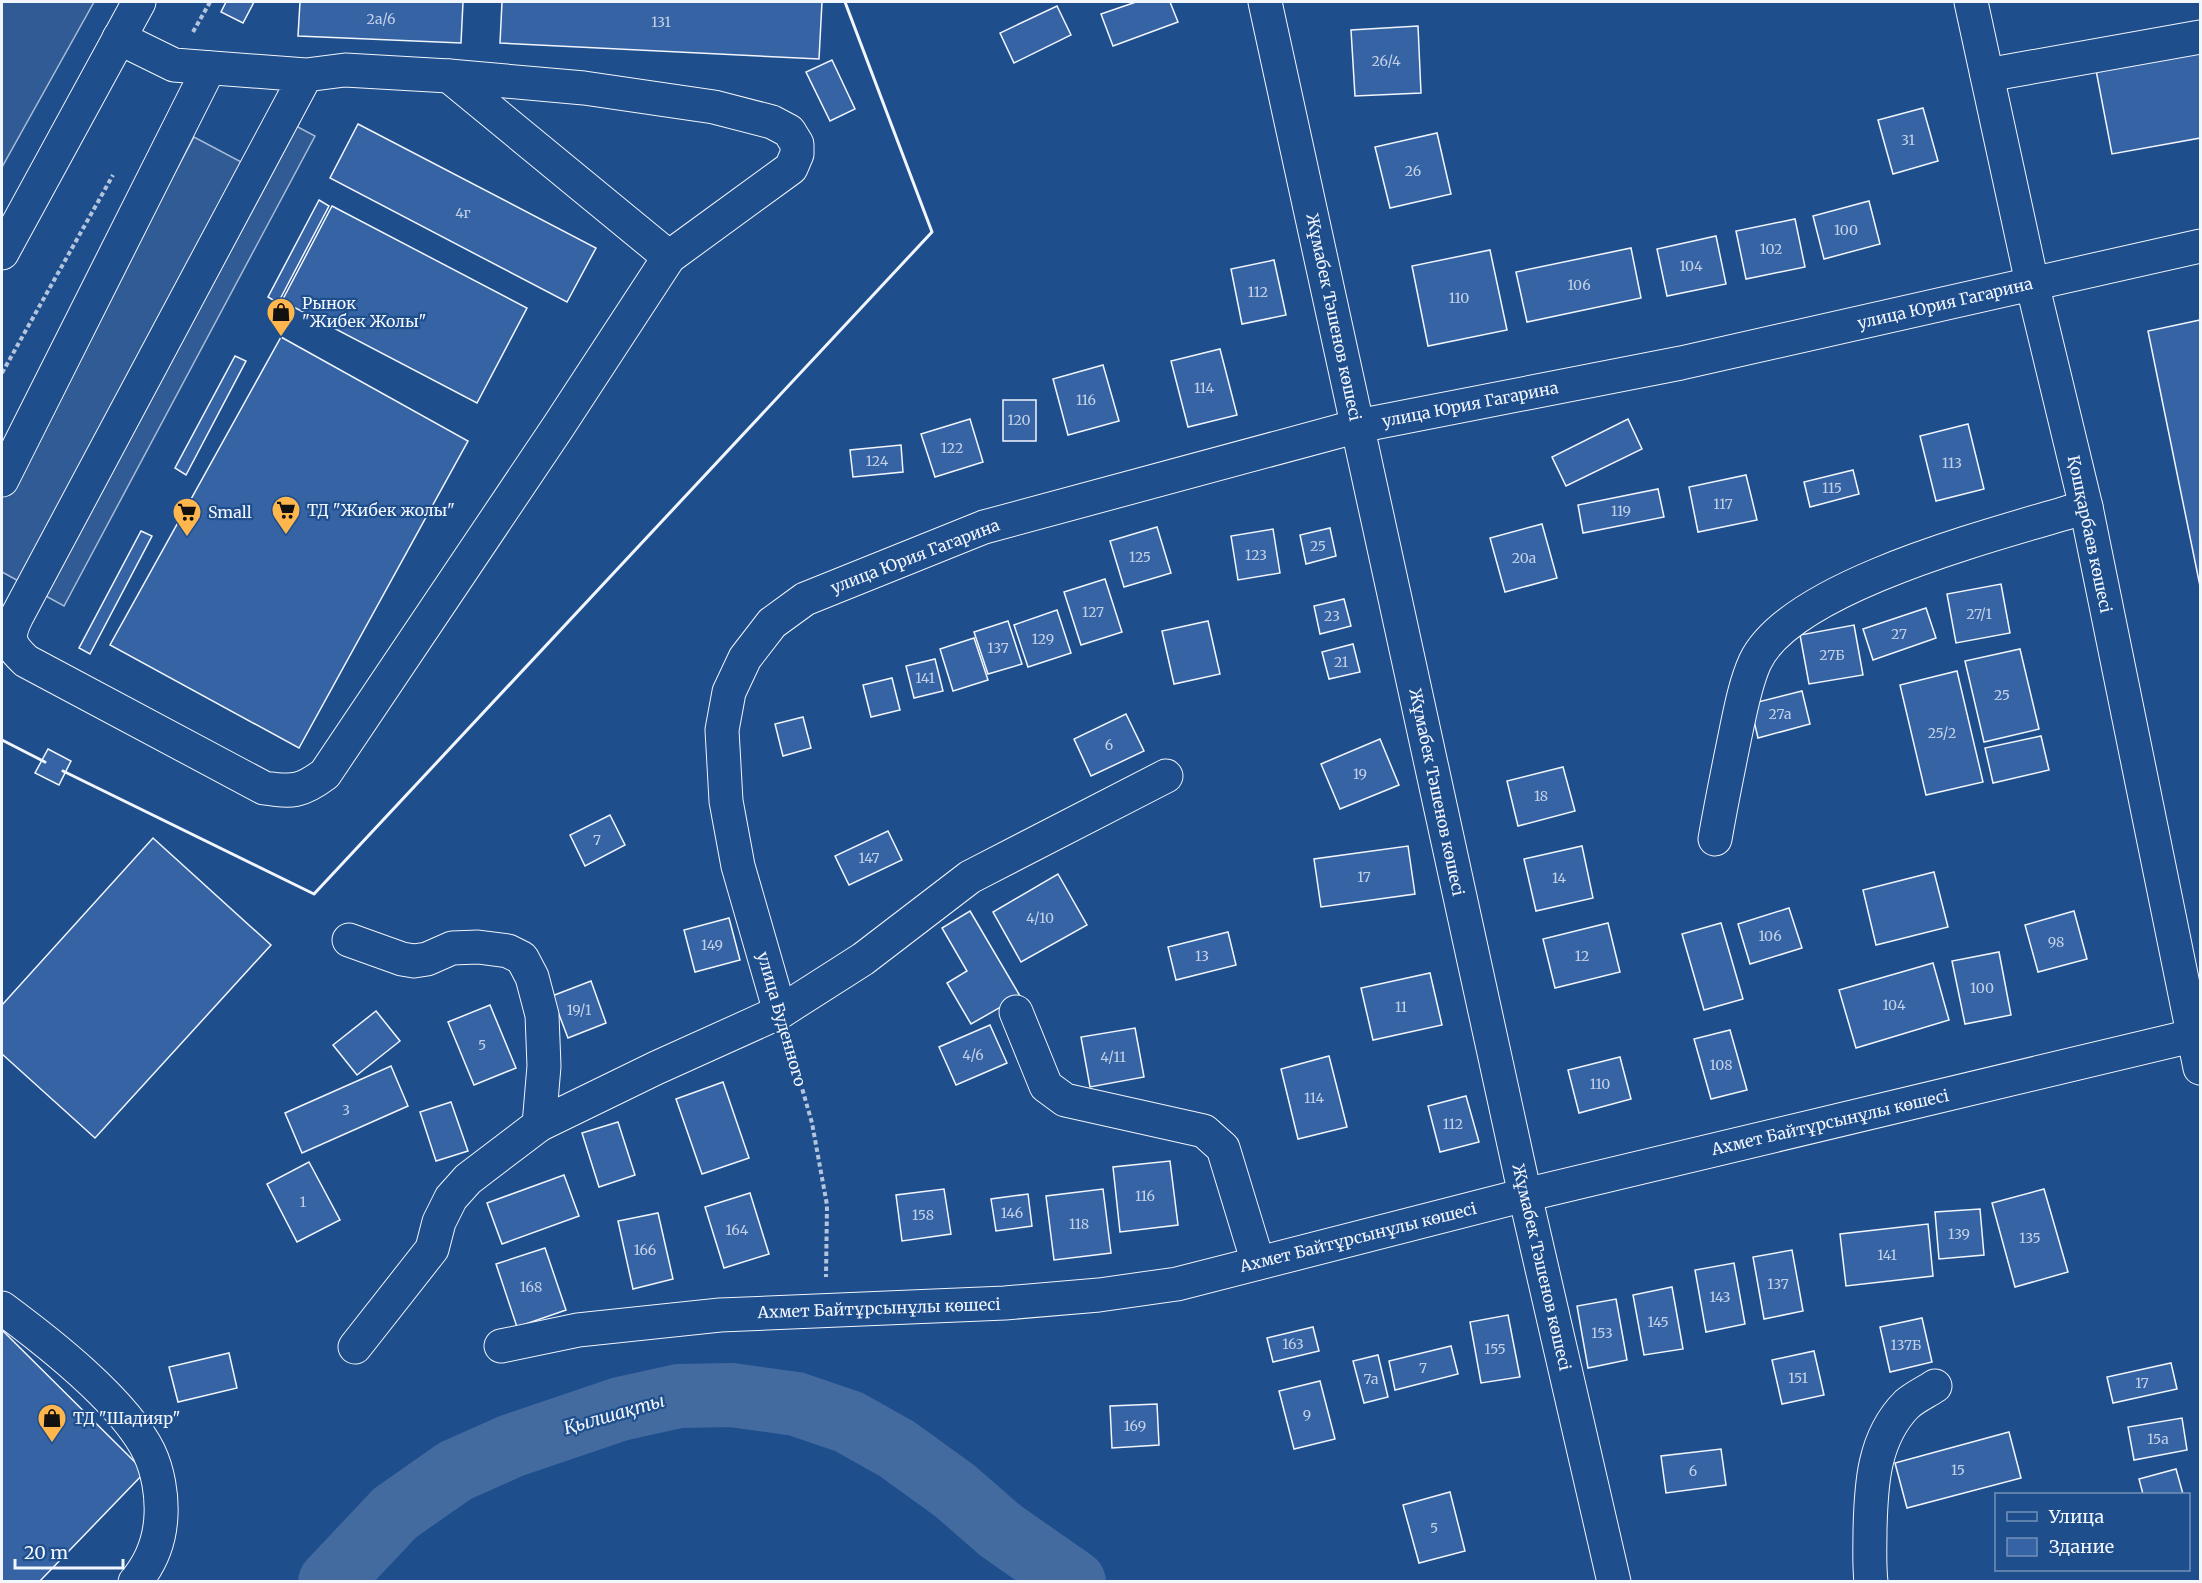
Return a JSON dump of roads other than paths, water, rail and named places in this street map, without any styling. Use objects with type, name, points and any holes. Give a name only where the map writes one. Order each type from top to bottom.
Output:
[{"type":"street","points":[[2,253],[139,2]]},
{"type":"street","name":"Жұмабек Тәшенов көшесі","points":[[1265,2],[1525,1195],[1614,1581]]},
{"type":"street","name":"Қошқарбаев көшесі","points":[[1971,2],[2032,283],[2086,507],[2197,1035],[2200,1068]]},
{"type":"street","points":[[1987,75],[2200,37]]},
{"type":"street","points":[[119,38],[174,65],[306,75],[345,70],[449,76],[585,88],[714,107],[772,122],[789,131],[797,144],[795,162],[791,168],[669,257],[325,774],[312,784],[295,791],[264,788],[26,662],[13,649],[5,632],[306,75]]},
{"type":"street","points":[[2,480],[209,68]]},
{"type":"street","points":[[449,76],[669,257]]},
{"type":"street","name":"улица Юрия Гагарина","points":[[722,730],[729,692],[745,657],[771,623],[805,599],[984,526],[1358,426],[1681,363],[2200,246]]},
{"type":"street","points":[[1714,839],[1740,711],[1755,662],[1774,634],[1799,615],[1856,584],[1907,563],[2086,507]]},
{"type":"street","name":"улица Буденного","points":[[722,730],[726,801],[738,866],[780,1012]]},
{"type":"street","points":[[356,1347],[432,1249],[439,1222],[451,1198],[468,1179],[538,1125],[780,1012],[863,958],[970,877],[1166,776]]},
{"type":"street","points":[[349,940],[414,961],[427,959],[452,948],[478,947],[508,951],[522,958],[532,977],[542,1015],[544,1066],[538,1125]]},
{"type":"street","points":[[1016,1012],[1046,1086],[1065,1100],[1204,1131],[1222,1148],[1258,1263]]},
{"type":"street","name":"Ахмет Байтұрсынұлы көшесі","points":[[501,1346],[578,1330],[720,1315],[1005,1304],[1100,1295],[1177,1284],[1525,1195],[2197,1035]]},
{"type":"street","points":[[2,1308],[32,1330],[86,1377],[129,1420],[150,1453],[162,1496],[161,1531],[148,1567],[135,1581]]},
{"type":"street","points":[[1871,1581],[1869,1567],[1871,1492],[1877,1457],[1890,1426],[1908,1404],[1935,1386]]},
{"type":"waterway","name":"Қылшақты","points":[[330,1582],[395,1513],[455,1471],[511,1446],[620,1409],[679,1396],[731,1395],[796,1404],[849,1422],[897,1449],[955,1491],[1001,1531],[1074,1582]]},
{"type":"place","name":"Рынок \"Жибек Жолы\"","points":[[281,338]]},
{"type":"place","name":"ТД \"Жибек жолы\"","points":[[286,536]]},
{"type":"place","name":"Small","points":[[187,538]]},
{"type":"place","name":"ТД \"Шадияр\"","points":[[52,1444]]}]
